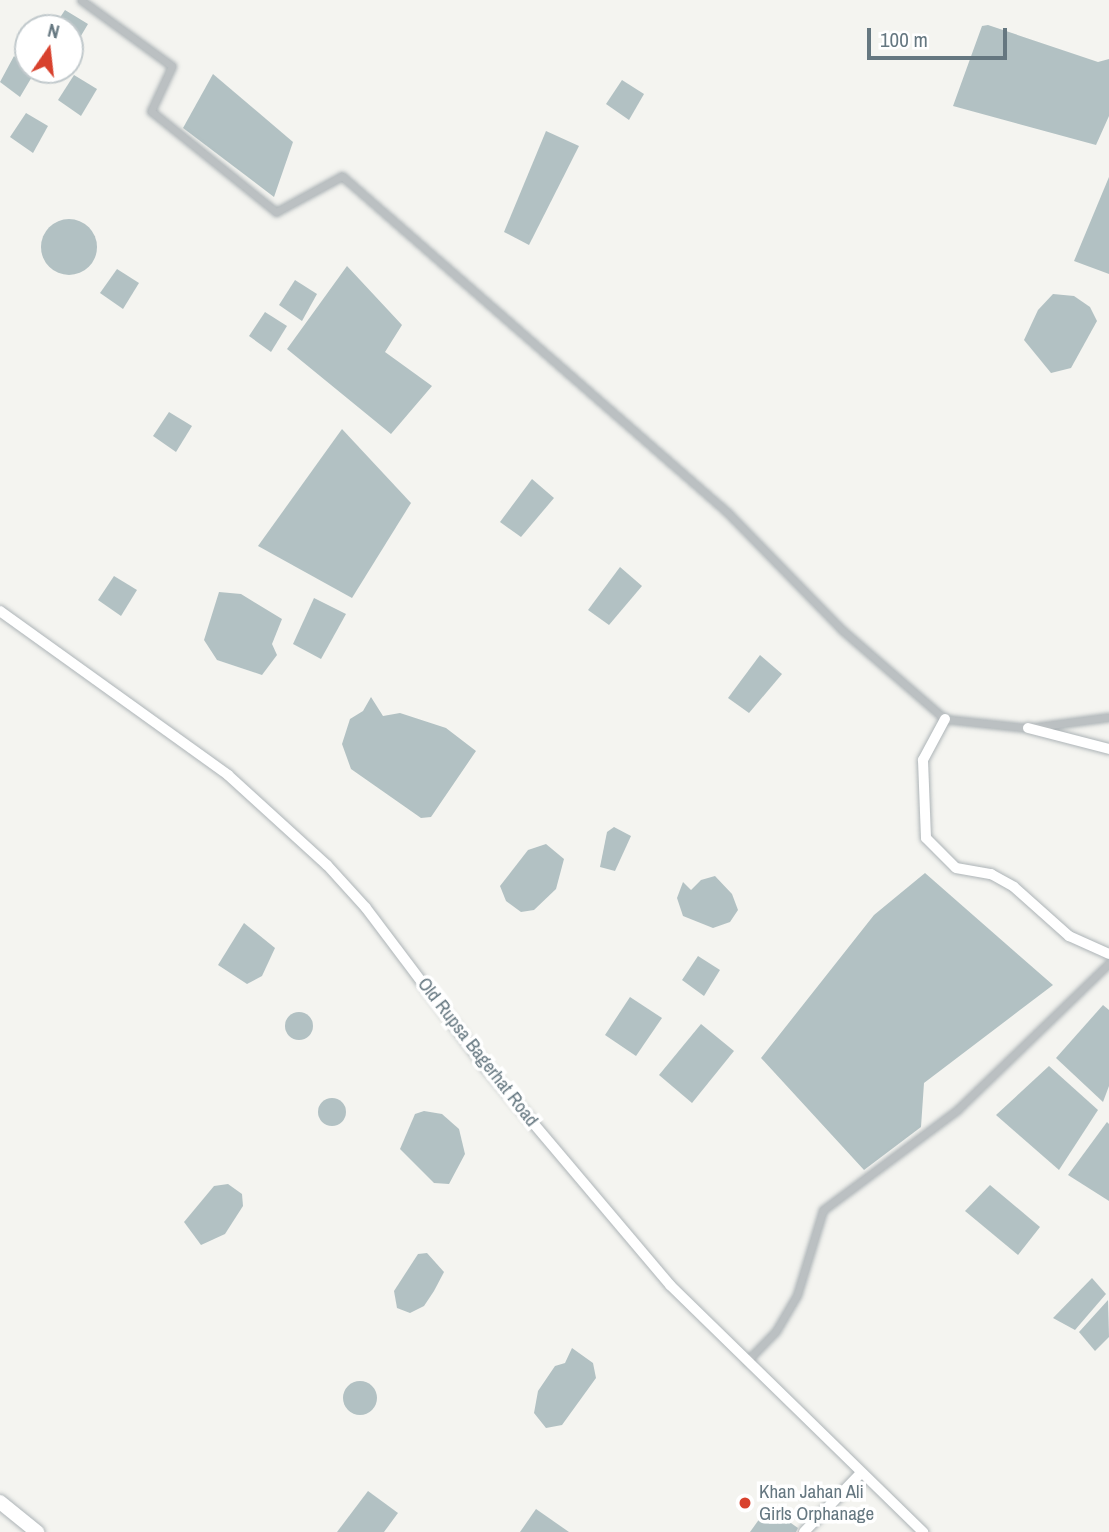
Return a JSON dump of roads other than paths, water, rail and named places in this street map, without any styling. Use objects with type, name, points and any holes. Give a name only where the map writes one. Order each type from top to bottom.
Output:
[{"type":"highway","points":[[0,1502],[37,1532]]},
{"type":"street","points":[[81,0],[173,66],[151,111],[276,212],[342,176],[727,512],[841,629],[945,719],[1028,728],[1109,748]]},
{"type":"street","name":"Old Rupsa Bagerhat Road","points":[[0,611],[228,775],[327,865],[366,908],[502,1087],[670,1285],[923,1532]]},
{"type":"street","points":[[1028,728],[1109,717]]},
{"type":"street","points":[[945,719],[923,760],[926,838],[956,868],[991,873],[1014,887],[1069,936],[1109,954]]},
{"type":"street","points":[[746,1362],[776,1331],[797,1295],[822,1210],[957,1111],[1109,963]]},
{"type":"street","points":[[804,1532],[861,1473]]},
{"type":"place","name":"Khan Jahan Ali Girls Orphanage","points":[[745,1503]]}]
